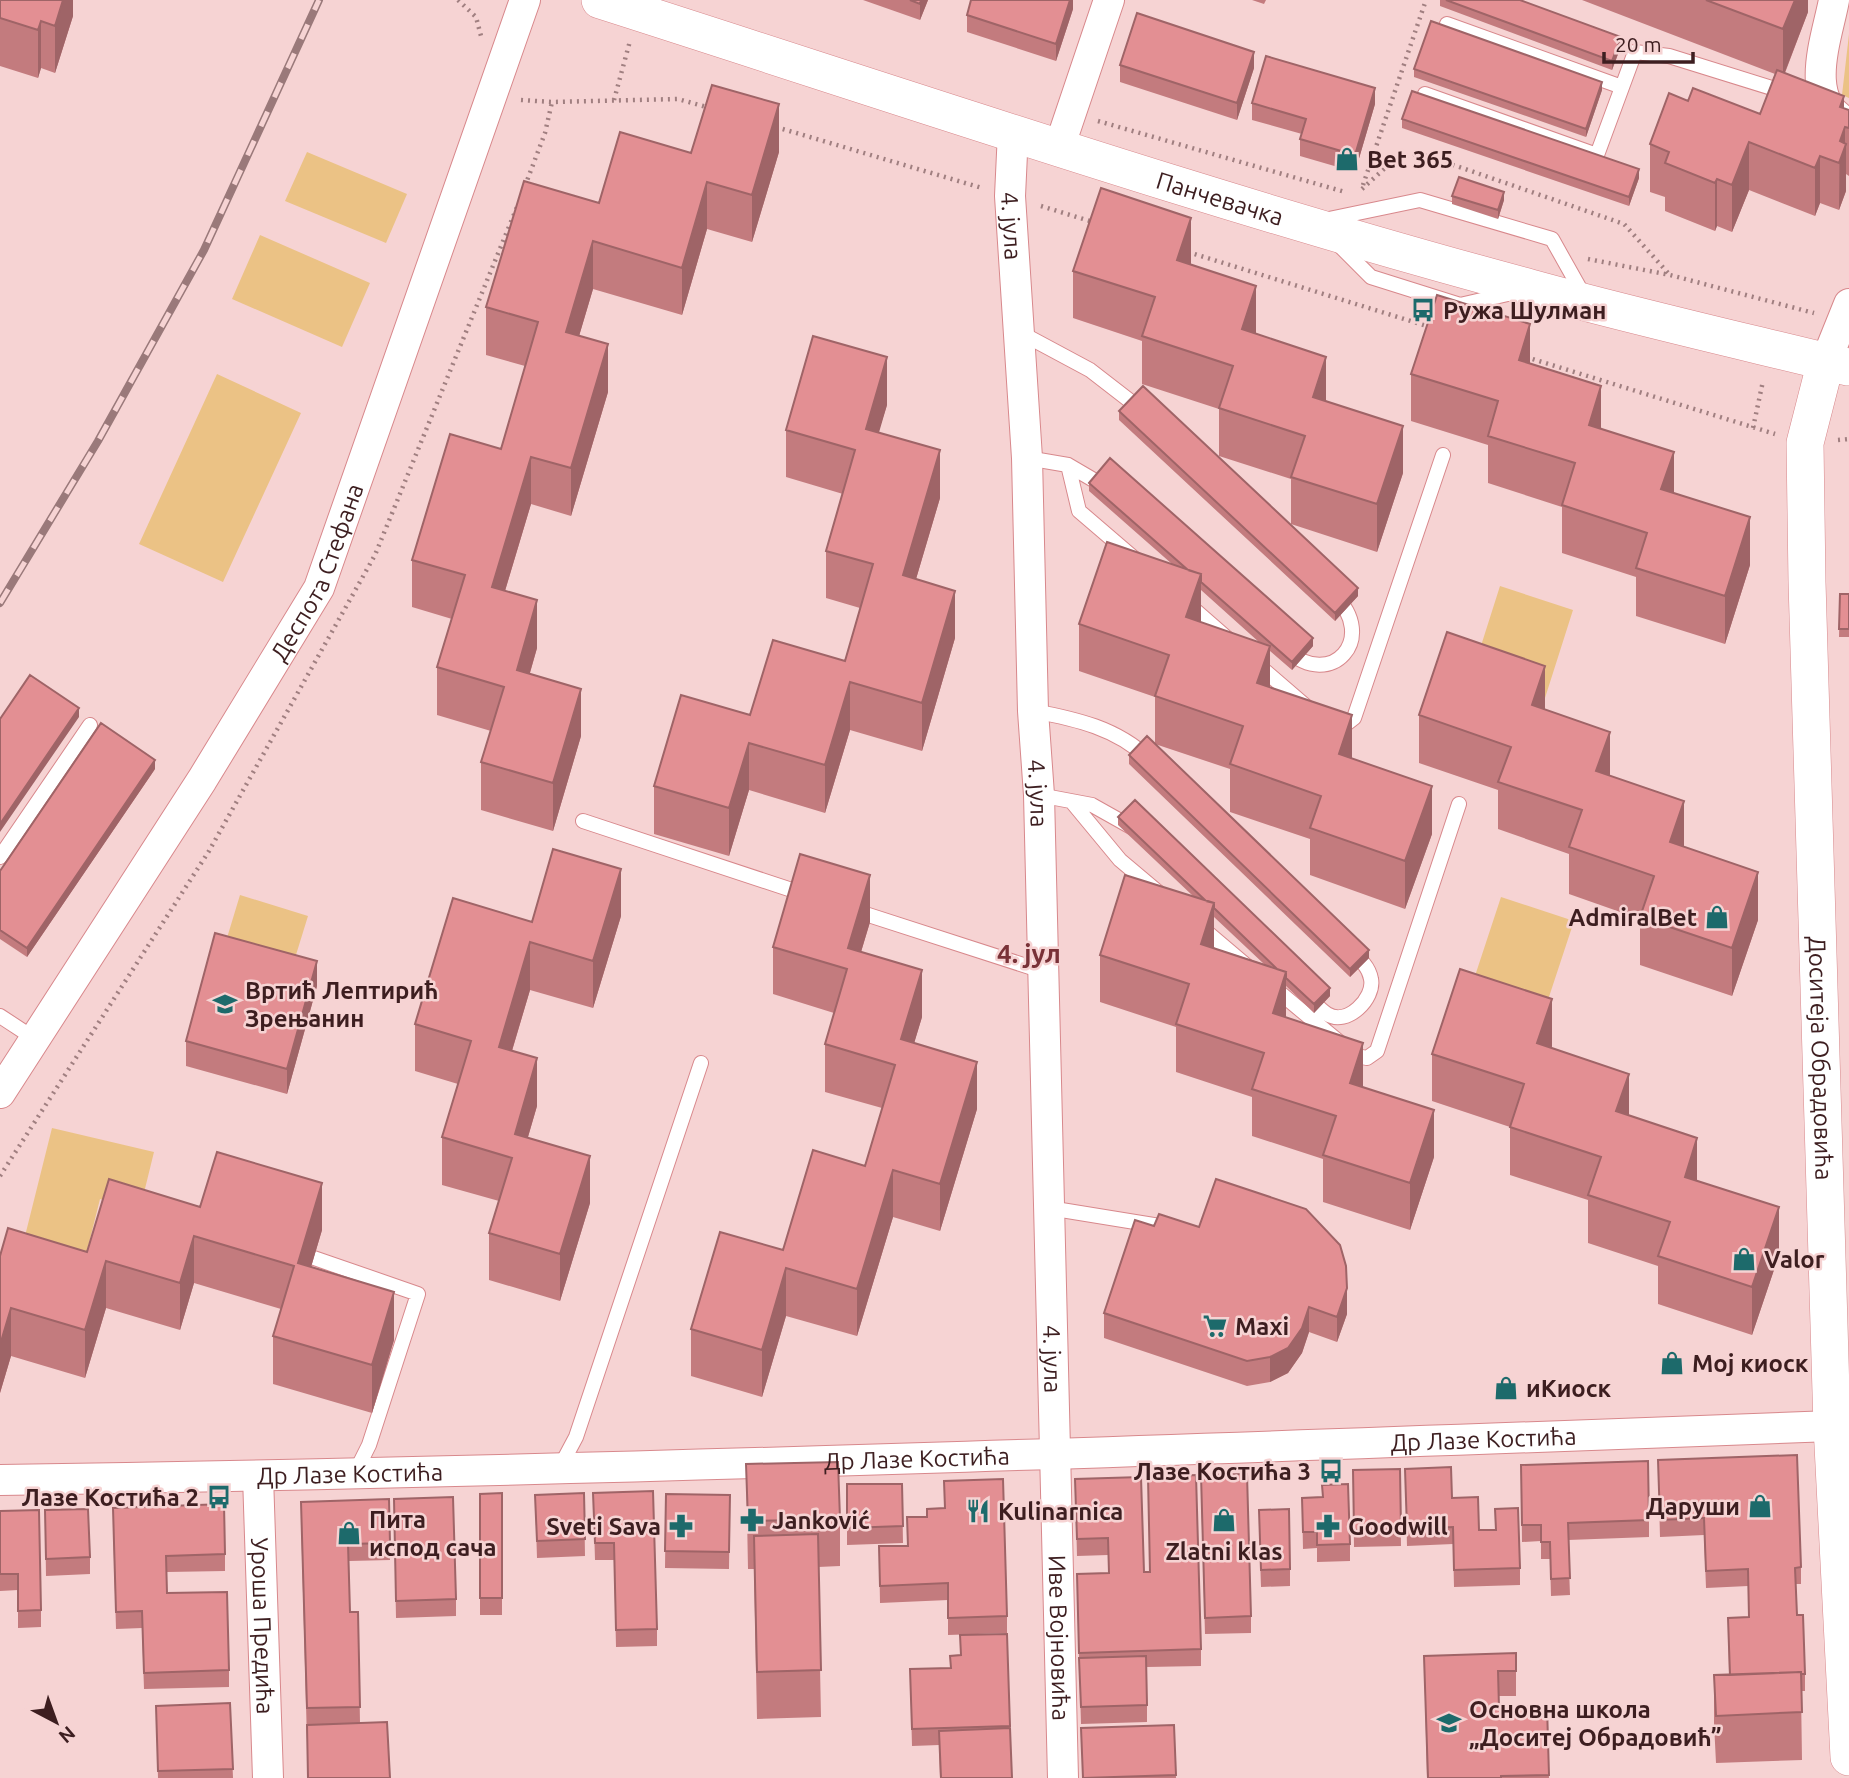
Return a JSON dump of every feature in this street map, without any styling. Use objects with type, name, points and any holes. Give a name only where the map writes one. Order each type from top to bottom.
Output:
[{"type":"street","name":"Деспота Стефана","points":[[0,1093],[202,780],[319,588],[525,0]]},
{"type":"street","name":"Панчевачка","points":[[600,0],[1059,148],[1315,226],[1530,288],[1837,364]]},
{"type":"street","points":[[1059,148],[1110,0]]},
{"type":"street","points":[[1822,106],[1819,86],[1834,0]]},
{"type":"street","name":"4. јула","points":[[1013,132],[1010,196],[1021,333],[1033,711],[1039,795],[1053,1454]]},
{"type":"street","points":[[1837,364],[1846,312]]},
{"type":"street","name":"Доситеја Обрадовића","points":[[1837,364],[1812,410],[1805,457],[1832,1426],[1849,1757]]},
{"type":"street","name":"Др Лазе Костића","points":[[0,1480],[258,1476],[1053,1454],[1832,1426]]},
{"type":"street","name":"Иве Војновића","points":[[1053,1454],[1063,1778]]},
{"type":"street","name":"Уроша Предића","points":[[258,1476],[268,1778]]},
{"type":"lane","points":[[1447,24],[1622,87]]},
{"type":"lane","points":[[1424,94],[1597,155],[1635,52],[1669,56],[1822,106]]},
{"type":"lane","points":[[1315,226],[1356,212],[1420,200],[1552,239],[1588,303]]},
{"type":"lane","points":[[1021,333],[1090,370],[1157,425]]},
{"type":"lane","points":[[1172,591],[1322,720],[1341,728],[1354,718],[1443,455]]},
{"type":"lane","points":[[1027,458],[1068,465],[1084,472],[1125,502]]},
{"type":"lane","points":[[1068,465],[1079,511],[1152,573]]},
{"type":"lane","points":[[1276,640],[1296,659],[1312,666],[1329,664],[1342,657],[1353,639],[1353,620],[1346,607],[1326,587]]},
{"type":"lane","points":[[1033,711],[1094,724],[1140,749],[1159,768]]},
{"type":"lane","points":[[0,857],[90,724]]},
{"type":"lane","points":[[1039,795],[1091,805],[1115,816],[1146,840]]},
{"type":"lane","points":[[1072,802],[1120,860],[1356,1056],[1367,1058],[1377,1051],[1459,804]]},
{"type":"lane","points":[[583,821],[819,898]]},
{"type":"lane","points":[[845,907],[1042,971]]},
{"type":"lane","points":[[1300,988],[1329,1016],[1343,1017],[1359,1008],[1372,988],[1371,975],[1364,963],[1344,945]]},
{"type":"lane","points":[[0,1016],[35,1039]]},
{"type":"lane","points":[[560,1467],[576,1437],[701,1063]]},
{"type":"lane","points":[[1049,1208],[1184,1230]]},
{"type":"lane","points":[[314,1258],[418,1294],[369,1445],[355,1473]]},
{"type":"path","points":[[458,0],[476,17],[481,48]]},
{"type":"path","points":[[1356,212],[1426,0]]},
{"type":"path","points":[[614,100],[638,12]]},
{"type":"path","points":[[492,98],[552,102],[678,99],[717,110]]},
{"type":"path","points":[[1071,114],[1347,192],[1362,189],[1395,158],[1419,153],[1624,224],[1670,275],[1846,312]]},
{"type":"path","points":[[771,126],[1102,225]]},
{"type":"path","points":[[1182,250],[1434,329]]},
{"type":"path","points":[[1514,354],[1753,428]]},
{"type":"shaded area","points":[[1849,34],[1849,98],[1842,95]]},
{"type":"shaded area","points":[[307,152],[407,194],[386,243],[285,201]]},
{"type":"shaded area","points":[[260,235],[370,283],[342,347],[232,299]]},
{"type":"shaded area","points":[[217,374],[301,413],[223,582],[139,544]]},
{"type":"shaded area","points":[[1500,586],[1573,610],[1545,698],[1472,674]]},
{"type":"shaded area","points":[[240,895],[308,916],[291,971],[223,951]]},
{"type":"shaded area","points":[[1501,897],[1574,921],[1545,1009],[1472,985]]},
{"type":"shaded area","points":[[52,1128],[154,1152],[140,1209],[100,1199],[85,1259],[23,1244]]},
{"type":"building","points":[[0,0],[63,0],[55,26],[41,21],[38,30],[0,18]]},
{"type":"building","points":[[971,0],[1070,0],[1056,44],[967,15]]},
{"type":"building","points":[[1446,0],[1520,0],[1621,37],[1612,61]]},
{"type":"building","points":[[1706,0],[1795,0],[1783,29]]},
{"type":"building","points":[[1137,13],[1254,52],[1237,103],[1120,65]]},
{"type":"building","points":[[1431,21],[1602,82],[1586,129],[1414,69]]},
{"type":"building","points":[[1266,56],[1375,88],[1355,155],[1300,139],[1306,119],[1252,103]]},
{"type":"building","points":[[1777,70],[1844,96],[1840,107],[1849,110],[1849,128],[1845,127],[1840,141],[1846,144],[1839,163],[1820,156],[1815,168],[1749,142],[1732,185],[1717,179],[1715,183],[1665,163],[1669,152],[1650,144],[1669,93],[1688,101],[1693,88],[1760,114]]},
{"type":"building","points":[[712,85],[779,104],[752,195],[707,182],[682,268],[593,241],[566,332],[608,344],[571,468],[531,457],[492,587],[537,600],[517,670],[581,689],[553,783],[481,762],[504,687],[437,667],[465,575],[412,560],[450,434],[501,449],[538,322],[486,307],[524,181],[599,203],[620,132],[691,153]]},
{"type":"building","points":[[1412,91],[1639,169],[1629,197],[1402,119]]},
{"type":"building","points":[[1459,177],[1504,192],[1498,210],[1452,196]]},
{"type":"building","points":[[1101,188],[1191,218],[1177,260],[1256,286],[1242,329],[1326,357],[1313,397],[1403,426],[1377,504],[1291,477],[1305,436],[1219,408],[1233,366],[1142,336],[1155,297],[1073,271]]},
{"type":"building","points":[[1437,295],[1530,324],[1519,360],[1601,386],[1589,425],[1674,452],[1661,489],[1750,517],[1725,596],[1636,568],[1647,533],[1562,505],[1575,463],[1488,436],[1498,401],[1411,374]]},
{"type":"building","points":[[813,336],[887,357],[866,429],[940,450],[903,575],[955,591],[922,703],[850,682],[825,765],[749,743],[729,808],[654,786],[681,695],[750,715],[773,640],[845,661],[873,564],[826,551],[855,450],[786,430]]},
{"type":"building","points":[[1143,386],[1358,588],[1335,613],[1119,411]]},
{"type":"building","points":[[1110,458],[1313,638],[1292,662],[1201,582],[1201,574],[1188,570],[1089,483]]},
{"type":"building","points":[[1107,542],[1201,574],[1186,617],[1270,646],[1257,683],[1352,715],[1339,754],[1432,786],[1405,861],[1310,828],[1321,796],[1230,764],[1243,726],[1155,696],[1169,655],[1079,624]]},
{"type":"building","points":[[1840,594],[1849,594],[1849,629],[1839,629]]},
{"type":"building","points":[[1447,632],[1545,666],[1532,705],[1610,732],[1596,771],[1684,801],[1670,842],[1758,872],[1732,948],[1640,917],[1654,876],[1569,847],[1582,810],[1498,782],[1511,747],[1419,715]]},
{"type":"building","points":[[30,675],[79,708],[0,824],[0,719]]},
{"type":"building","points":[[101,723],[155,760],[27,948],[0,930],[0,871]]},
{"type":"building","points":[[1147,736],[1369,950],[1350,969],[1129,755]]},
{"type":"building","points":[[1135,800],[1330,988],[1314,1004],[1286,978],[1286,972],[1277,969],[1214,908],[1214,903],[1206,901],[1118,817]]},
{"type":"building","points":[[553,849],[621,869],[593,961],[530,942],[499,1047],[537,1058],[515,1134],[590,1156],[560,1254],[489,1233],[512,1158],[442,1137],[471,1041],[415,1024],[453,898],[532,922]]},
{"type":"building","points":[[800,854],[870,875],[848,948],[922,970],[901,1039],[977,1062],[940,1184],[893,1170],[857,1289],[786,1268],[762,1350],[691,1329],[720,1232],[783,1250],[813,1150],[865,1166],[895,1065],[825,1044],[847,969],[773,947]]},
{"type":"building","points":[[1125,875],[1214,903],[1201,944],[1286,972],[1273,1013],[1363,1043],[1350,1083],[1434,1110],[1410,1183],[1323,1155],[1336,1116],[1252,1089],[1264,1053],[1176,1024],[1189,984],[1100,955]]},
{"type":"building","points":[[215,933],[317,961],[287,1069],[186,1041]]},
{"type":"building","points":[[1460,969],[1552,999],[1537,1043],[1629,1074],[1616,1111],[1697,1138],[1685,1177],[1779,1207],[1752,1287],[1658,1256],[1670,1222],[1588,1195],[1601,1157],[1510,1127],[1524,1084],[1432,1054]]},
{"type":"building","points":[[217,1152],[322,1183],[298,1263],[394,1292],[372,1365],[273,1336],[294,1266],[194,1236],[180,1283],[106,1261],[85,1330],[11,1308],[0,1345],[0,1256],[8,1228],[87,1252],[109,1179],[200,1207]]},
{"type":"building","points":[[1216,1179],[1306,1209],[1340,1245],[1346,1266],[1347,1288],[1337,1317],[1309,1307],[1302,1328],[1288,1348],[1270,1357],[1247,1361],[1104,1313],[1135,1220],[1154,1226],[1159,1214],[1199,1227]]},
{"type":"building","points":[[1797,1455],[1801,1567],[1795,1568],[1797,1615],[1803,1615],[1805,1674],[1730,1675],[1728,1618],[1749,1617],[1748,1569],[1706,1571],[1704,1518],[1660,1520],[1658,1460]]},
{"type":"building","points":[[1648,1461],[1649,1520],[1568,1523],[1570,1578],[1551,1579],[1550,1542],[1541,1542],[1541,1525],[1522,1525],[1521,1465]]},
{"type":"building","points":[[838,1462],[840,1519],[748,1521],[746,1464]]},
{"type":"building","points":[[1451,1467],[1452,1498],[1478,1497],[1479,1530],[1496,1530],[1495,1509],[1518,1508],[1520,1568],[1454,1570],[1453,1527],[1407,1529],[1405,1469]]},
{"type":"building","points":[[1400,1469],[1401,1529],[1354,1530],[1353,1470]]},
{"type":"building","points":[[1247,1474],[1251,1616],[1205,1618],[1201,1475]]},
{"type":"building","points":[[1196,1475],[1201,1649],[1079,1653],[1077,1574],[1109,1573],[1108,1538],[1077,1539],[1075,1479],[1141,1477],[1144,1572],[1150,1572],[1148,1477]]},
{"type":"building","points":[[1003,1479],[1007,1616],[948,1618],[948,1583],[880,1586],[879,1546],[908,1546],[907,1517],[927,1517],[927,1509],[945,1508],[944,1481]]},
{"type":"building","points":[[847,1484],[902,1484],[903,1526],[847,1528]]},
{"type":"building","points":[[1348,1484],[1350,1544],[1317,1545],[1317,1532],[1303,1532],[1302,1498],[1323,1497],[1322,1485]]},
{"type":"building","points":[[653,1491],[657,1629],[616,1630],[614,1543],[595,1543],[593,1493]]},
{"type":"building","points":[[502,1493],[502,1598],[480,1598],[480,1494]]},
{"type":"building","points":[[584,1493],[585,1539],[537,1541],[535,1495]]},
{"type":"building","points":[[666,1494],[730,1495],[729,1552],[665,1551]]},
{"type":"building","points":[[453,1497],[456,1599],[396,1601],[394,1499]]},
{"type":"building","points":[[389,1499],[390,1543],[348,1544],[350,1612],[358,1612],[360,1707],[307,1708],[301,1502]]},
{"type":"building","points":[[224,1504],[225,1554],[166,1556],[167,1593],[227,1592],[229,1670],[144,1673],[142,1611],[116,1612],[113,1508]]},
{"type":"building","points":[[88,1509],[90,1557],[46,1559],[45,1510]]},
{"type":"building","points":[[1289,1509],[1290,1569],[1261,1570],[1259,1510]]},
{"type":"building","points":[[39,1510],[41,1610],[18,1611],[18,1574],[0,1574],[0,1511]]},
{"type":"building","points":[[818,1534],[821,1670],[757,1672],[754,1536]]},
{"type":"building","points":[[1007,1634],[1010,1726],[912,1729],[910,1669],[951,1668],[950,1656],[961,1655],[960,1635]]},
{"type":"building","points":[[1516,1653],[1516,1671],[1498,1671],[1499,1708],[1547,1706],[1549,1775],[1428,1778],[1424,1656]]},
{"type":"building","points":[[1146,1656],[1147,1705],[1081,1707],[1079,1658]]},
{"type":"building","points":[[1801,1672],[1802,1712],[1716,1716],[1714,1675]]},
{"type":"building","points":[[230,1703],[233,1769],[158,1771],[156,1706]]},
{"type":"building","points":[[387,1722],[390,1778],[308,1778],[307,1725]]},
{"type":"building","points":[[1174,1725],[1176,1775],[1083,1778],[1081,1728]]},
{"type":"building","points":[[1010,1728],[1012,1778],[941,1778],[939,1731]]},
{"type":"railway","points":[[0,603],[98,441],[204,250],[319,0]]},
{"type":"place","name":"Bet 365","points":[[1347,159]]},
{"type":"place","name":"Ружа Шулман","points":[[1423,310]]},
{"type":"place","name":"AdmiralBet","points":[[1717,917]]},
{"type":"place","name":"Вртић Лептирић Зрењанин","points":[[225,1004]]},
{"type":"place","name":"Valor","points":[[1744,1259]]},
{"type":"place","name":"Maxi","points":[[1215,1326]]},
{"type":"place","name":"Мој киоск","points":[[1672,1363]]},
{"type":"place","name":"иКиоск","points":[[1506,1388]]},
{"type":"place","name":"Лазе Костића 3","points":[[1331,1471]]},
{"type":"place","name":"Лазе Костића 2","points":[[219,1497]]},
{"type":"place","name":"Даруши","points":[[1760,1506]]},
{"type":"place","name":"Kulinarnica","points":[[978,1511]]},
{"type":"place","name":"Janković","points":[[752,1520]]},
{"type":"place","name":"Zlatni klas","points":[[1224,1520]]},
{"type":"place","name":"Sveti Sava","points":[[681,1526]]},
{"type":"place","name":"Goodwill","points":[[1328,1526]]},
{"type":"place","name":"Пита испод сача","points":[[349,1533]]},
{"type":"place","name":"Основна школа „Доситеј Обрадовић”","points":[[1449,1723]]},
{"type":"district","name":"4. јул","points":[[1029,953]]}]
